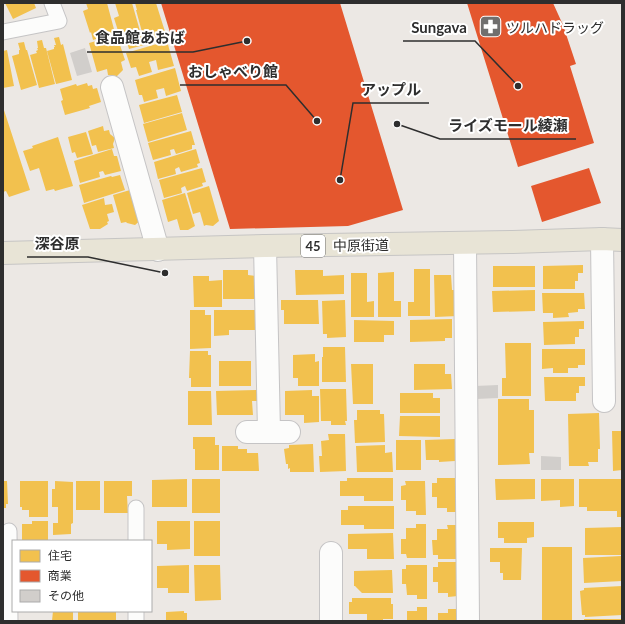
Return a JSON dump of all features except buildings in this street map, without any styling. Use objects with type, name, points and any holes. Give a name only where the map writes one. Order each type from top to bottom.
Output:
[{"type":"main road","name":"中原街道","points":[[3,253],[265,246],[612,240]]},
{"type":"street","points":[[112,87],[158,250]]},
{"type":"street","points":[[604,401],[612,240]]},
{"type":"street","points":[[465,243],[468,621]]},
{"type":"street","points":[[247,432],[279,432],[265,246]]},
{"type":"street","points":[[331,553],[331,621]]},
{"type":"lane","points":[[3,32],[59,21],[52,3]]},
{"type":"lane","points":[[136,508],[136,540]]},
{"type":"lane","points":[[9,531],[10,621]]},
{"type":"place","name":"ツルハドラッグ","points":[[491,27]]},
{"type":"place","name":"食品館あおば","points":[[247,41]]},
{"type":"place","name":"Sungava","points":[[518,86]]},
{"type":"place","name":"おしゃべり館","points":[[317,121]]},
{"type":"place","name":"ライズモール綾瀬","points":[[397,124]]},
{"type":"place","name":"アップル","points":[[340,180]]},
{"type":"place","name":"深谷原","points":[[165,273]]}]
